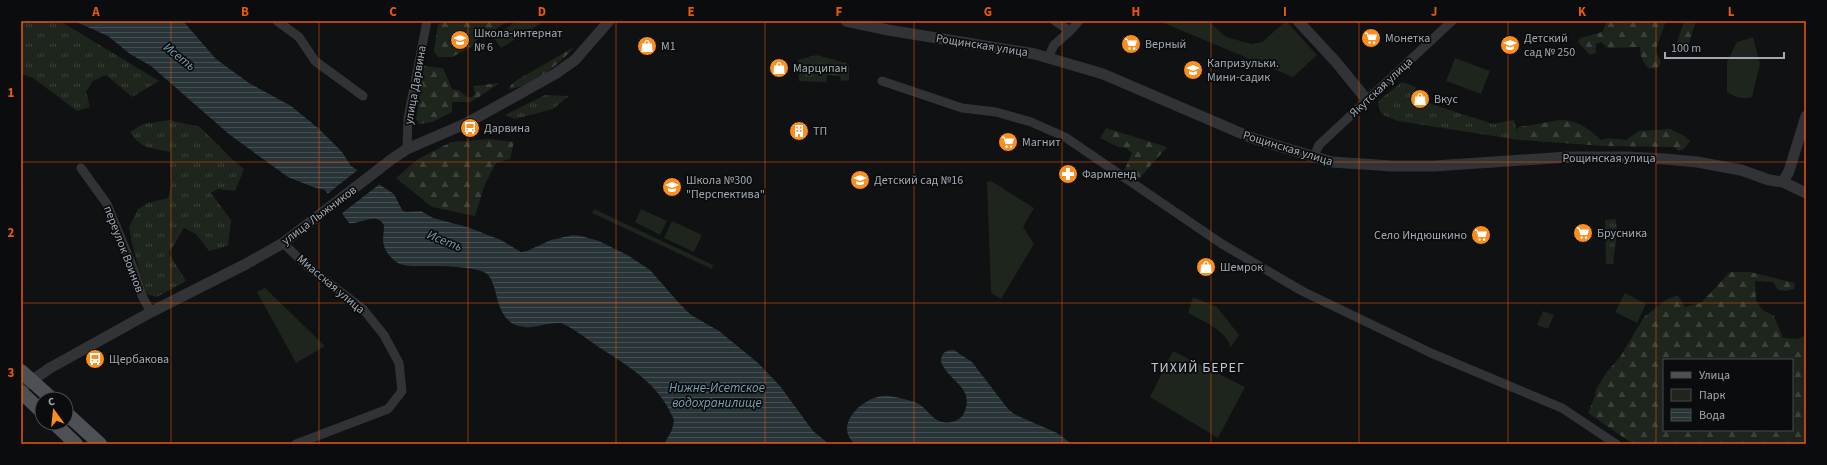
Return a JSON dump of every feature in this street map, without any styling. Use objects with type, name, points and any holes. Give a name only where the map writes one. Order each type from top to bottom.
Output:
[{"type":"main road","points":[[24,380],[40,391]]},
{"type":"main road","points":[[21,392],[34,404]]},
{"type":"main road","points":[[74,420],[100,444]]},
{"type":"main road","points":[[62,431],[76,444]]},
{"type":"street","points":[[277,21],[300,37],[315,61],[363,96]]},
{"type":"street","name":"улица Дарвина","points":[[407,149],[408,118],[427,21]]},
{"type":"street","name":"улица Лыжников","points":[[24,380],[151,312],[246,264],[283,243],[407,149],[467,123],[555,74],[575,60],[597,37],[609,21]]},
{"type":"street","name":"Рощинская улица","points":[[846,21],[888,30],[1035,54],[1103,74],[1252,138],[1332,162],[1392,166],[1467,164],[1568,157],[1649,158],[1704,163],[1741,170],[1769,180],[1783,182],[1806,192]]},
{"type":"street","points":[[1055,21],[1070,32]]},
{"type":"street","points":[[1048,58],[1054,45],[1070,32],[1079,21]]},
{"type":"street","points":[[1298,21],[1336,62],[1367,100]]},
{"type":"street","name":"Якутская улица","points":[[1314,156],[1319,145],[1452,21]]},
{"type":"street","points":[[882,81],[962,108],[996,112],[1031,122],[1065,138],[1222,244],[1302,291],[1431,353],[1562,408],[1616,444]]},
{"type":"street","points":[[1783,182],[1789,171],[1806,116]]},
{"type":"street","name":"переулок Воинов","points":[[81,168],[107,204],[134,270],[142,296],[151,312]]},
{"type":"street","name":"Миасская улица","points":[[283,243],[307,266],[363,309],[384,335],[399,363],[402,391],[388,409],[296,444]]},
{"type":"green space","points":[[21,21],[60,21],[159,81],[132,97],[106,75],[93,81],[86,92],[90,107],[77,111],[33,78],[21,74]]},
{"type":"green space","name":"Школа-интернат № 6","points":[[451,21],[509,21],[477,40],[472,47],[452,57],[438,57],[434,51],[438,24]]},
{"type":"green space","points":[[516,21],[538,21],[540,24],[501,48],[493,37]]},
{"type":"green space","points":[[1159,21],[1208,21],[1226,37],[1252,44],[1262,42],[1286,21],[1317,55],[1293,77]]},
{"type":"green space","points":[[1607,21],[1666,21],[1655,51],[1661,62],[1657,69],[1648,68],[1640,53],[1640,47],[1608,48],[1601,42],[1596,44],[1596,53],[1590,55],[1578,42],[1580,38],[1602,32]]},
{"type":"green space","points":[[1684,21],[1696,21],[1688,46],[1677,42]]},
{"type":"green space","points":[[1753,37],[1760,64],[1752,97],[1739,98],[1727,92],[1727,62],[1737,42]]},
{"type":"green space","points":[[574,47],[562,60],[545,73],[517,88],[509,89],[517,80]]},
{"type":"green space","points":[[816,55],[846,63],[849,66],[849,80],[841,81],[840,76],[827,75],[826,82],[799,81],[798,60]]},
{"type":"green space","points":[[1455,58],[1490,71],[1481,94],[1446,81]]},
{"type":"green space","points":[[424,66],[443,68],[452,89],[460,91],[467,97],[472,97],[475,93],[473,86],[500,83],[471,102],[452,102],[452,112],[433,122],[419,124],[416,119]]},
{"type":"green space","points":[[1402,82],[1416,87],[1413,98],[1493,124],[1514,120],[1519,140],[1398,121],[1383,115],[1379,109],[1378,101]]},
{"type":"green space","points":[[545,95],[569,96],[553,109],[515,119],[505,115]]},
{"type":"green space","points":[[169,120],[200,127],[244,169],[235,191],[218,189],[211,193],[231,220],[228,246],[209,251],[196,234],[184,228],[169,253],[186,281],[157,297],[146,294],[132,244],[129,227],[138,209],[148,203],[168,198],[171,186],[170,152],[142,145],[130,132],[143,124]]},
{"type":"green space","points":[[1560,120],[1577,123],[1592,132],[1601,140],[1608,138],[1626,140],[1639,131],[1670,129],[1683,135],[1690,141],[1684,149],[1679,151],[1674,147],[1604,146],[1519,140],[1517,129],[1519,127]]},
{"type":"green space","points":[[1106,128],[1167,147],[1138,180],[1124,171],[1132,153],[1126,148],[1118,147],[1100,138]]},
{"type":"green space","points":[[488,139],[514,142],[510,159],[496,163],[485,184],[475,216],[432,207],[396,178],[418,159],[451,142]]},
{"type":"green space","points":[[991,181],[1034,208],[1023,227],[1034,244],[1001,299],[991,293],[987,182]]},
{"type":"green space","points":[[594,209],[713,265],[712,269],[592,213]]},
{"type":"green space","points":[[641,209],[667,221],[660,235],[635,222]]},
{"type":"green space","points":[[1616,219],[1617,232],[1613,264],[1606,264],[1605,220]]},
{"type":"green space","points":[[672,221],[702,235],[694,252],[664,238]]},
{"type":"green space","points":[[1730,272],[1750,272],[1795,283],[1794,289],[1786,291],[1778,290],[1773,282],[1755,281],[1756,301],[1763,310],[1774,316],[1783,338],[1797,339],[1806,335],[1806,444],[1633,444],[1588,413],[1595,396],[1596,389],[1606,373],[1620,357],[1644,317],[1666,300],[1678,295],[1685,307],[1701,303]]},
{"type":"green space","points":[[265,288],[325,346],[296,363],[257,292]]},
{"type":"green space","points":[[1625,293],[1646,304],[1637,323],[1615,312]]},
{"type":"green space","points":[[1193,297],[1217,307],[1239,335],[1231,347],[1219,331],[1188,313]]},
{"type":"green space","points":[[1543,311],[1554,315],[1548,329],[1537,325]]},
{"type":"green space","points":[[1173,351],[1245,387],[1218,438],[1150,397]]},
{"type":"water","name":"Нижне-Исетское водохранилище","points":[[74,21],[183,21],[216,59],[249,83],[291,106],[318,128],[342,152],[351,166],[394,194],[402,210],[406,212],[421,211],[433,218],[467,227],[501,240],[521,252],[527,251],[551,240],[573,235],[599,241],[629,256],[650,270],[691,315],[719,331],[758,363],[780,386],[813,431],[829,444],[664,444],[672,430],[674,420],[668,408],[661,397],[643,378],[622,362],[576,331],[561,323],[524,327],[510,322],[504,316],[500,308],[489,276],[484,272],[462,267],[409,266],[397,263],[386,251],[383,244],[384,225],[381,221],[372,219],[349,223],[325,190],[288,177],[230,135],[151,66],[130,54],[108,36]]},
{"type":"water","points":[[954,350],[972,362],[1008,409],[1014,414],[1057,433],[1072,444],[855,444],[849,436],[847,428],[849,419],[862,404],[881,396],[905,399],[916,403],[922,406],[935,419],[941,422],[952,422],[959,419],[964,413],[967,404],[966,397],[964,391],[945,369],[941,362],[944,353]]},
{"type":"pier","points":[[359,169],[381,183],[341,214],[326,195]]},
{"type":"place","name":"Монетка","points":[[1371,38]]},
{"type":"place","name":"Школа-интернат № 6","points":[[460,40]]},
{"type":"place","name":"Верный","points":[[1131,44]]},
{"type":"place","name":"Детский сад № 250","points":[[1510,45]]},
{"type":"place","name":"M1","points":[[647,46]]},
{"type":"place","name":"Марципан","points":[[779,68]]},
{"type":"place","name":"Капризульки. Мини-садик","points":[[1193,70]]},
{"type":"place","name":"Вкус","points":[[1420,99]]},
{"type":"place","name":"Дарвина","points":[[470,128]]},
{"type":"place","name":"ТП","points":[[799,131]]},
{"type":"place","name":"Магнит","points":[[1008,142]]},
{"type":"place","name":"Фармленд","points":[[1068,174]]},
{"type":"place","name":"Детский сад №16","points":[[860,180]]},
{"type":"place","name":"Школа №300 \"Перспектива\"","points":[[672,187]]},
{"type":"place","name":"Брусника","points":[[1583,233]]},
{"type":"place","name":"Село Индюшкино","points":[[1481,235]]},
{"type":"place","name":"Шемрок","points":[[1206,267]]},
{"type":"place","name":"Щербакова","points":[[95,359]]},
{"type":"district","name":"ТИХИЙ БЕРЕГ","points":[[1198,367]]},
{"type":"water label","name":"Исеть","points":[[180,56]]},
{"type":"water label","name":"Исеть","points":[[445,240]]}]
